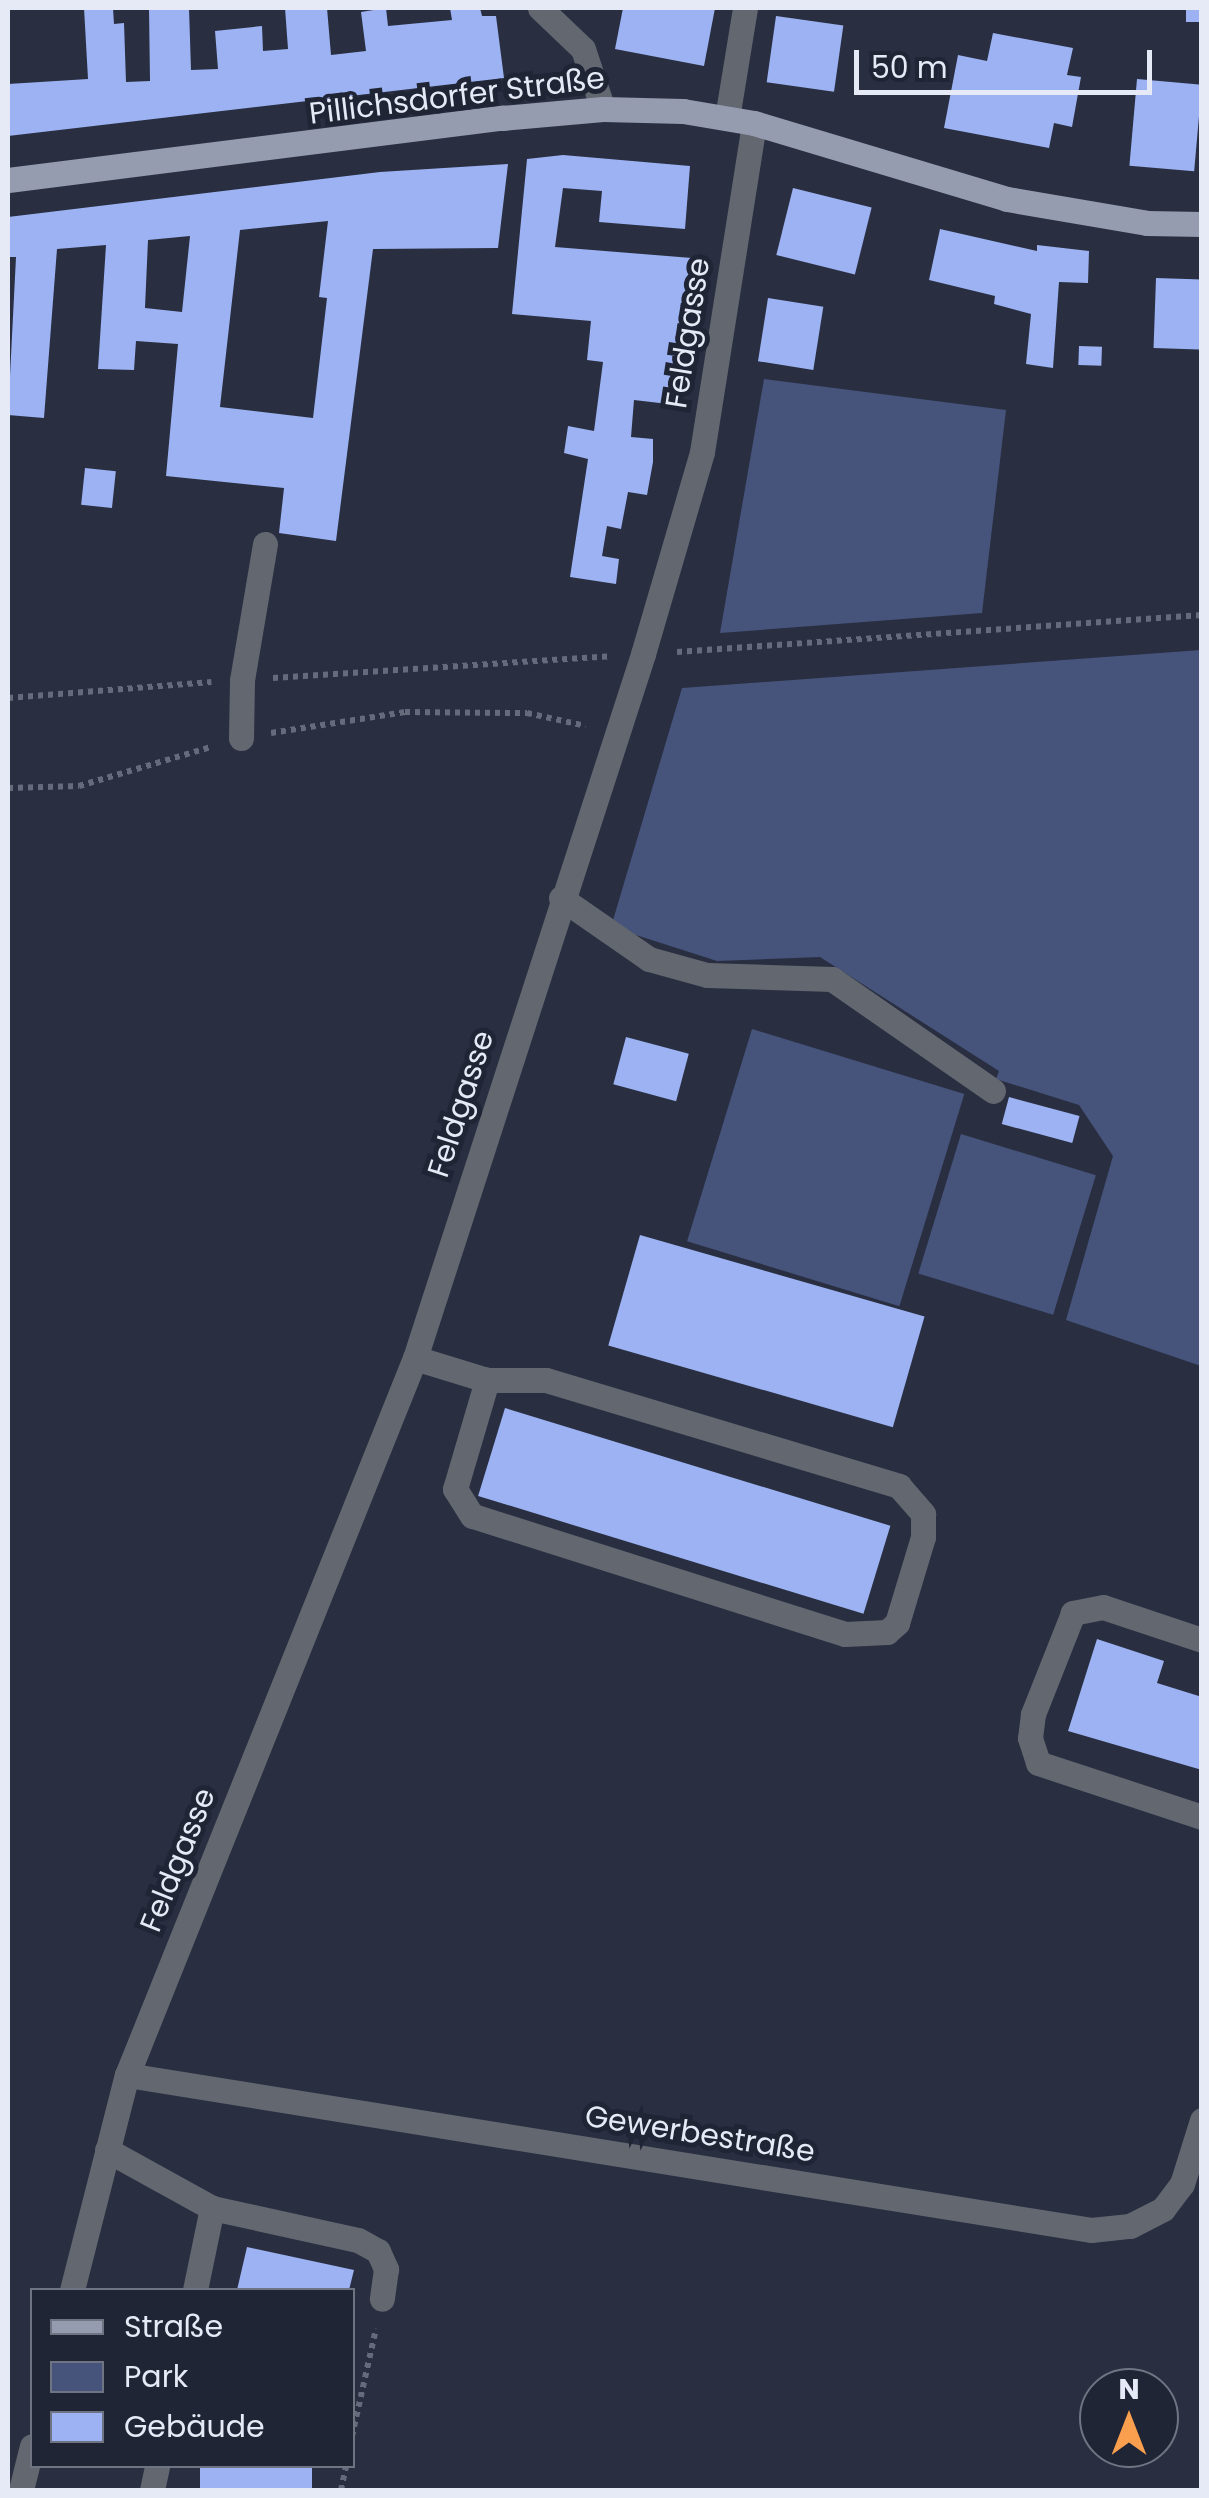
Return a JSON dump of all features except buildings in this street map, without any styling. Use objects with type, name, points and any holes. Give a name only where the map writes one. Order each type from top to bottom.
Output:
[{"type":"main road","name":"Pillichsdorfer Straße","points":[[8,180],[603,109],[754,123],[1007,198],[1147,223],[1202,224]]},
{"type":"street","points":[[540,8],[583,49],[603,109]]},
{"type":"street","points":[[727,118],[745,8]]},
{"type":"street","name":"Feldgasse","points":[[72,2288],[127,2074],[415,1358],[614,732],[643,654],[702,452],[754,123]]},
{"type":"street","points":[[242,738],[242,680],[265,544]]},
{"type":"street","points":[[561,898],[649,959],[707,974],[832,978],[993,1092]]},
{"type":"street","points":[[415,1358],[487,1380],[546,1380],[899,1486],[924,1514],[924,1537],[897,1622],[886,1632],[845,1634],[472,1516],[455,1489],[487,1380]]},
{"type":"street","points":[[1202,1640],[1103,1608],[1072,1613],[1033,1714],[1030,1738],[1038,1763],[1202,1818]]},
{"type":"street","name":"Gewerbestraße","points":[[127,2074],[1090,2230],[1130,2226],[1163,2209],[1182,2184],[1202,2120]]},
{"type":"street","points":[[107,2150],[212,2208],[358,2240],[378,2252],[386,2269],[382,2299]]},
{"type":"street","points":[[195,2288],[212,2208]]},
{"type":"street","points":[[21,2490],[30,2454]]},
{"type":"path","points":[[643,654],[1202,615]]},
{"type":"path","points":[[8,698],[579,658]]},
{"type":"path","points":[[8,788],[79,786],[242,738],[406,712],[527,713],[614,732]]},
{"type":"path","points":[[355,2422],[382,2299]]},
{"type":"green space","points":[[764,379],[1006,410],[982,613],[720,633]]},
{"type":"green space","points":[[1201,650],[1201,1366],[1066,1320],[1113,1156],[1079,1105],[996,1079],[999,1071],[820,957],[717,961],[611,927],[682,688]]},
{"type":"green space","points":[[752,1029],[964,1094],[899,1306],[687,1241]]},
{"type":"green space","points":[[961,1134],[1096,1175],[1053,1315],[918,1274]]}]
